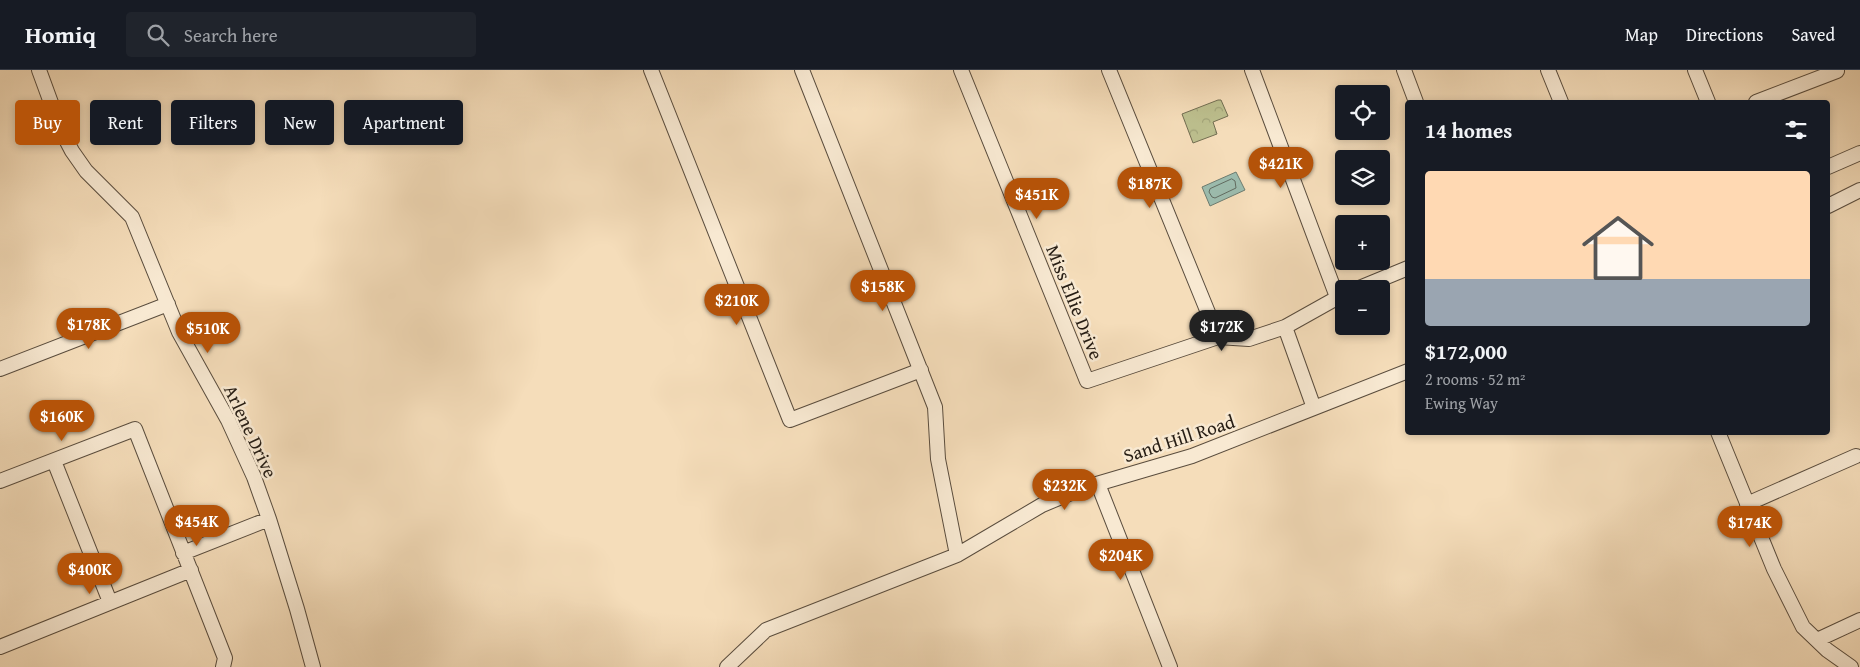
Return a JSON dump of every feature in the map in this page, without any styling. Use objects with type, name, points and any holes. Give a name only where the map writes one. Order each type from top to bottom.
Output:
[{"type":"street","name":"Arlene Drive","points":[[38,70],[61,130],[72,150],[86,170],[132,217],[179,332],[228,420],[254,477],[269,519],[313,667]]},
{"type":"street","points":[[651,70],[790,420],[921,370]]},
{"type":"street","points":[[802,70],[935,407],[938,459],[957,555]]},
{"type":"street","name":"Miss Ellie Drive","points":[[961,70],[1087,381],[1218,338]]},
{"type":"street","points":[[1109,70],[1218,338],[1249,339],[1285,327],[1335,299]]},
{"type":"street","points":[[1252,70],[1335,283]]},
{"type":"street","points":[[1404,70],[1415,100]]},
{"type":"street","points":[[1548,70],[1560,100]]},
{"type":"street","points":[[1695,70],[1707,100]]},
{"type":"street","points":[[1761,100],[1836,70]]},
{"type":"street","points":[[1830,165],[1860,153]]},
{"type":"street","points":[[1830,205],[1860,190]]},
{"type":"street","points":[[1379,280],[1405,269]]},
{"type":"street","points":[[0,369],[168,304]]},
{"type":"street","points":[[1285,327],[1314,408]]},
{"type":"street","name":"Sand Hill Road","points":[[727,667],[766,630],[957,555],[1042,505],[1098,484],[1192,456],[1405,372]]},
{"type":"street","points":[[0,482],[134,428],[225,658],[222,667]]},
{"type":"street","points":[[1719,435],[1774,568],[1803,628],[1851,667]]},
{"type":"street","points":[[1747,504],[1856,456]]},
{"type":"street","points":[[54,460],[110,602]]},
{"type":"street","points":[[1098,484],[1170,667]]},
{"type":"street","points":[[184,553],[269,519]]},
{"type":"street","points":[[0,647],[191,570]]},
{"type":"street","points":[[1817,640],[1860,620]]},
{"type":"green space","points":[[1221,100],[1228,116],[1213,122],[1217,134],[1193,143],[1182,114]]},
{"type":"water","points":[[1236,172],[1245,190],[1210,206],[1202,187]]}]
